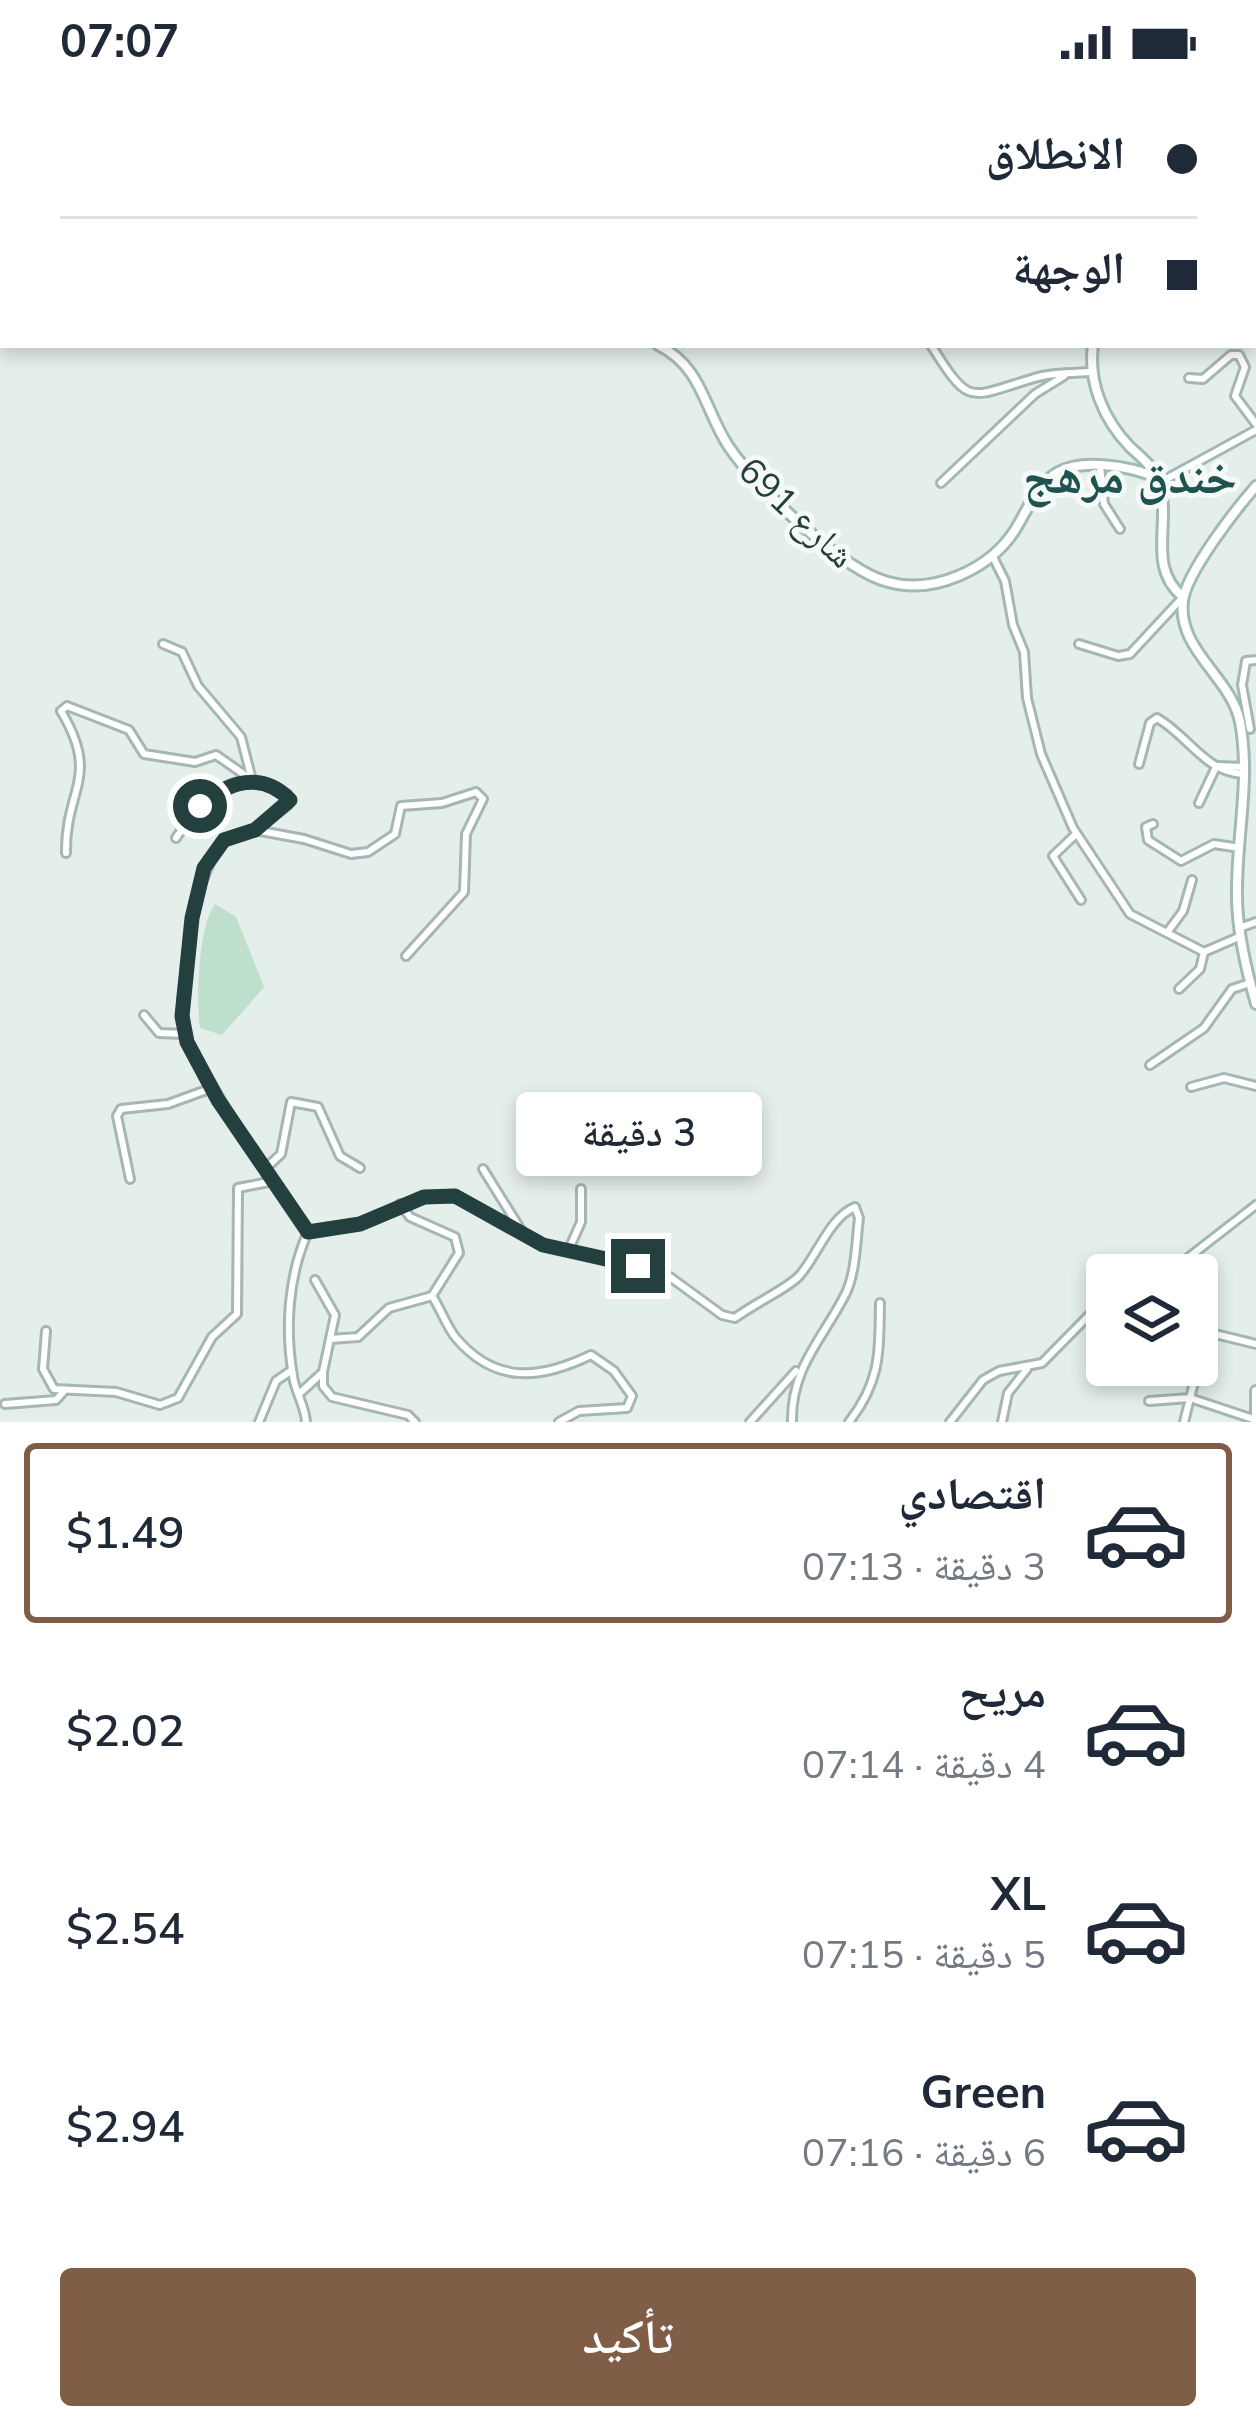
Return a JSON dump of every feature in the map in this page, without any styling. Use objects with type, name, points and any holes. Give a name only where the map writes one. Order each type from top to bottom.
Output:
[{"type":"main road","name":"شارع 691","points":[[662,348],[687,365],[727,444],[743,465],[851,566],[885,581],[918,584],[960,575],[993,556]]},
{"type":"main road","points":[[1093,348],[1089,372],[1118,433],[1158,481],[1162,567],[1171,587],[1183,597],[1191,642],[1226,684],[1250,729],[1240,848],[1240,932],[1256,1000]]},
{"type":"main road","points":[[993,556],[1053,475],[1100,466],[1158,481]]},
{"type":"main road","points":[[1183,597],[1256,486]]},
{"type":"main road","points":[[1256,1391],[1256,1421]]},
{"type":"street","points":[[933,348],[959,385],[976,395],[1035,377],[1089,372]]},
{"type":"street","points":[[1158,481],[1256,427],[1235,396],[1245,368],[1238,355],[1203,379],[1189,378]]},
{"type":"street","points":[[940,483],[1035,394],[1068,374]]},
{"type":"street","points":[[1100,466],[1104,504],[1120,530]]},
{"type":"street","points":[[993,556],[1005,581],[1012,625],[1022,640],[1027,698],[1042,754],[1076,834],[1130,914],[1204,952]]},
{"type":"street","points":[[1079,644],[1118,656],[1130,654],[1183,597]]},
{"type":"street","points":[[163,644],[182,652],[198,686],[241,737],[252,780]]},
{"type":"street","points":[[1250,729],[1243,676],[1246,661],[1256,660]]},
{"type":"street","points":[[66,854],[68,818],[81,778],[80,746],[61,711],[64,706],[129,730],[144,754],[195,762],[215,755],[290,800],[255,830],[224,840],[204,868],[182,1000],[184,1034],[212,1088],[308,1232]]},
{"type":"street","points":[[1139,764],[1150,723],[1157,718],[1186,736],[1215,767],[1245,771]]},
{"type":"street","points":[[1250,729],[1256,721]]},
{"type":"street","points":[[1199,803],[1215,767]]},
{"type":"street","points":[[176,838],[210,797],[235,782],[252,780]]},
{"type":"street","points":[[255,830],[351,854],[368,852],[395,834],[401,806],[481,794],[483,800],[466,834],[464,892],[406,956]]},
{"type":"street","points":[[1153,824],[1146,827],[1148,840],[1181,861],[1214,844],[1240,848]]},
{"type":"street","points":[[1076,834],[1053,856],[1081,900]]},
{"type":"street","points":[[1169,930],[1183,910],[1192,880]]},
{"type":"street","points":[[1179,989],[1200,969],[1204,952],[1256,922]]},
{"type":"street","points":[[1150,1066],[1204,1028],[1232,989],[1250,983]]},
{"type":"street","points":[[144,1015],[159,1033],[184,1034]]},
{"type":"street","points":[[1190,1087],[1224,1078],[1256,1086]]},
{"type":"street","points":[[130,1179],[117,1116],[121,1109],[167,1103],[212,1088]]},
{"type":"street","points":[[266,1168],[281,1154],[291,1102],[318,1107],[340,1156],[360,1168]]},
{"type":"street","points":[[483,1169],[523,1233]]},
{"type":"street","points":[[46,1330],[45,1377],[54,1389],[116,1393],[160,1405],[182,1395],[212,1337],[237,1314],[238,1187],[274,1180]]},
{"type":"street","points":[[568,1250],[579,1229],[581,1190]]},
{"type":"street","points":[[308,1232],[360,1224],[424,1197],[455,1196],[523,1233],[568,1250],[670,1277],[722,1315],[735,1318],[761,1297],[798,1279],[843,1214],[855,1207],[859,1218],[848,1289],[799,1370],[750,1422]]},
{"type":"street","points":[[329,1339],[358,1336],[389,1308],[432,1296],[459,1253],[451,1231],[410,1217],[400,1204]]},
{"type":"street","points":[[1193,1254],[1256,1204]]},
{"type":"street","points":[[305,1422],[292,1370],[289,1306],[308,1232]]},
{"type":"street","points":[[315,1280],[335,1315],[323,1386],[332,1396],[408,1415],[415,1422]]},
{"type":"street","points":[[432,1296],[455,1337],[496,1371],[534,1376],[572,1367],[591,1355],[614,1371],[632,1396],[627,1408],[579,1411],[559,1422]]},
{"type":"street","points":[[849,1422],[870,1395],[876,1377],[880,1303]]},
{"type":"street","points":[[950,1422],[983,1380],[999,1371],[1027,1369],[1048,1358],[1086,1319]]},
{"type":"street","points":[[1218,1338],[1256,1344]]},
{"type":"street","points":[[1002,1422],[1008,1393],[1027,1369]]},
{"type":"street","points":[[260,1422],[276,1381],[292,1370]]},
{"type":"street","points":[[792,1422],[799,1370]]},
{"type":"street","points":[[299,1394],[323,1372]]},
{"type":"street","points":[[1184,1422],[1193,1386]]},
{"type":"street","points":[[5,1404],[56,1400],[65,1390]]},
{"type":"street","points":[[1149,1401],[1190,1398],[1256,1421]]},
{"type":"green space","points":[[215,904],[236,917],[264,987],[222,1035],[200,1028],[199,1015],[202,946]]},
{"type":"district","name":"خندق مرهج","points":[[1130,476]]},
{"type":"route","points":[[200,806],[241,780],[287,794],[290,800],[255,830],[224,840],[204,868],[192,918],[182,1016],[187,1042],[218,1100],[308,1232],[360,1224],[386,1209],[424,1197],[455,1196],[543,1245],[638,1266]]}]
